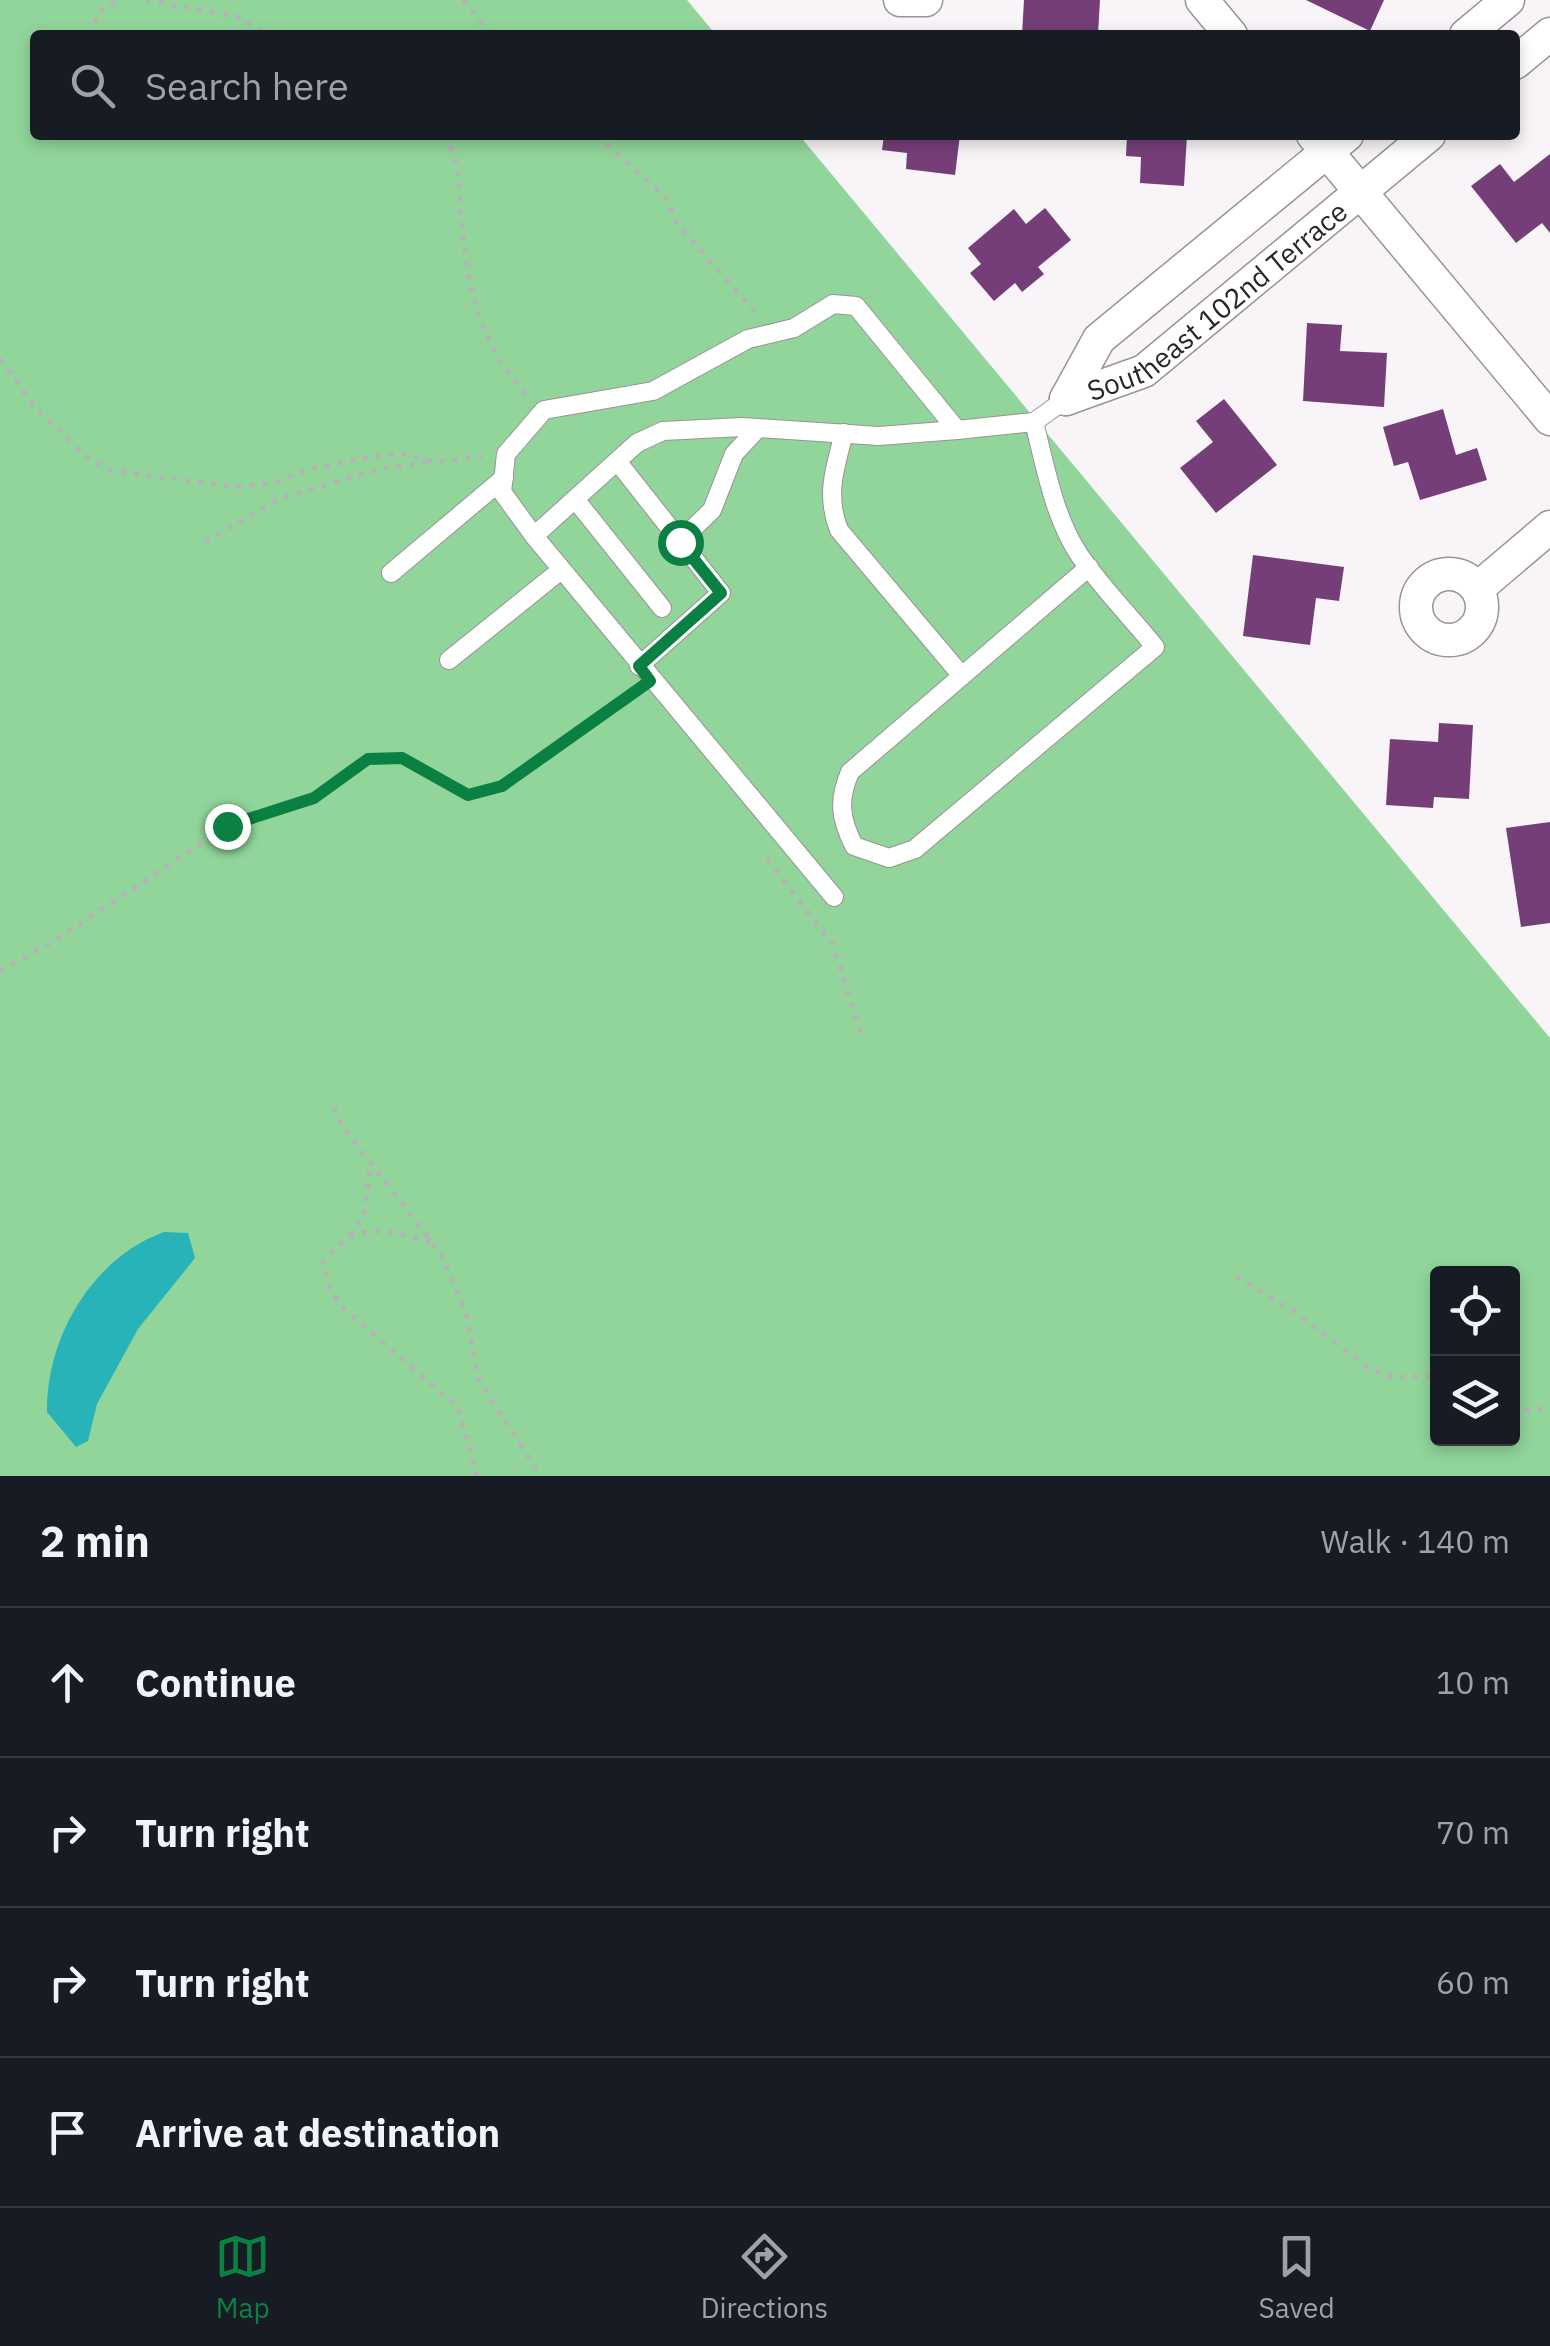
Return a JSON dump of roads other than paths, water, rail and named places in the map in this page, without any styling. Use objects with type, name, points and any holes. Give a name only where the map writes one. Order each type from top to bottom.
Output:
[{"type":"street","points":[[900,0],[926,0]]},
{"type":"street","points":[[1202,0],[1227,30]]},
{"type":"street","points":[[1472,30],[1508,0]]},
{"type":"street","points":[[1520,59],[1550,34]]},
{"type":"street","name":"Southeast 102nd Terrace","points":[[1066,399],[1144,372],[1423,140]]},
{"type":"street","points":[[1329,141],[1361,192],[1550,418]]},
{"type":"street","name":"Southeast 102nd Terrace","points":[[1066,399],[1099,339],[1329,141]]},
{"type":"street","points":[[1476,589],[1550,527]]},
{"type":"lane","points":[[834,897],[534,536],[502,492],[506,454],[544,410],[652,391],[748,338],[794,328],[833,304],[856,306],[957,430]]},
{"type":"lane","points":[[534,536],[637,444],[663,431],[758,428],[879,436],[957,430],[1034,422],[1066,399]]},
{"type":"lane","points":[[1034,422],[1052,491],[1078,554],[1090,568],[1156,647],[915,848],[889,858],[854,846],[843,824],[840,796],[850,772],[1090,568]]},
{"type":"lane","points":[[680,542],[712,510],[734,454],[758,428]]},
{"type":"lane","points":[[844,433],[830,484],[830,507],[839,530],[962,676]]},
{"type":"lane","points":[[617,462],[721,593],[645,674]]},
{"type":"lane","points":[[391,572],[504,478]]},
{"type":"lane","points":[[575,499],[662,608]]},
{"type":"lane","points":[[449,660],[561,570]]},
{"type":"water","points":[[164,1232],[188,1233],[195,1258],[138,1329],[97,1404],[88,1441],[76,1447],[47,1412],[55,1356],[65,1329],[78,1304],[115,1261]]}]
